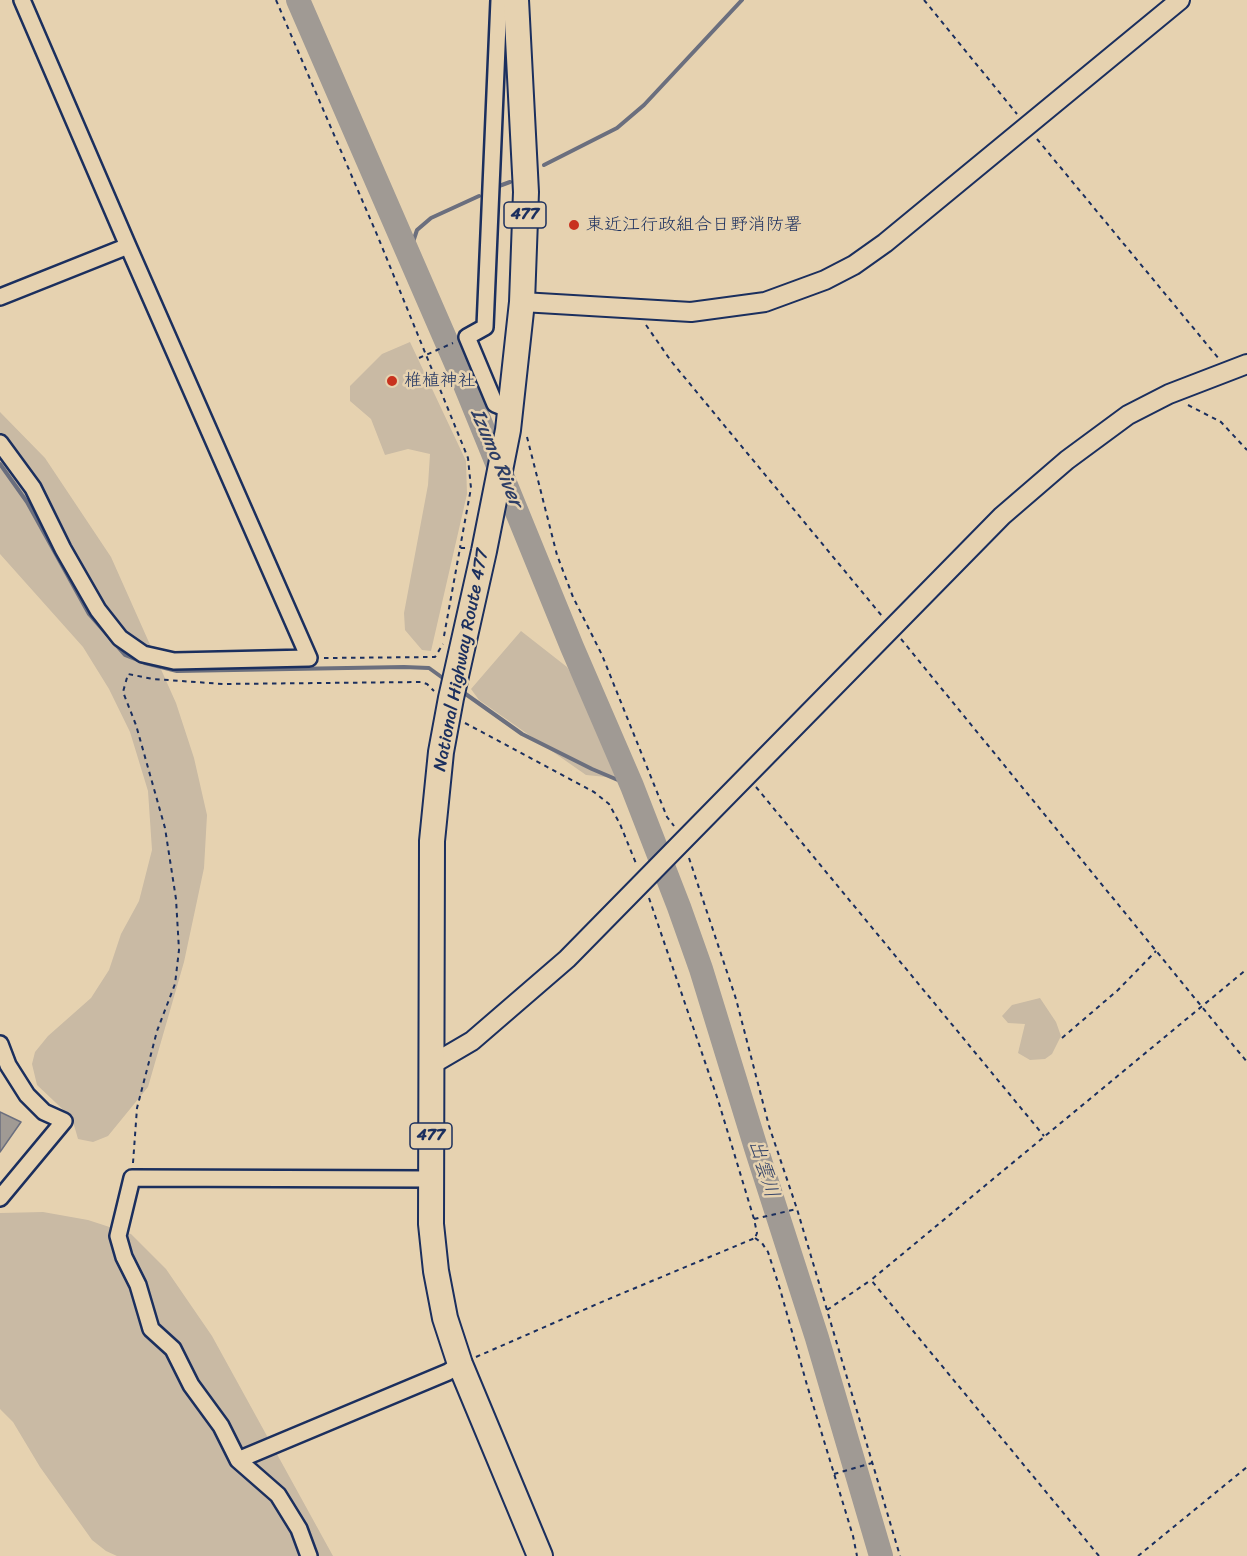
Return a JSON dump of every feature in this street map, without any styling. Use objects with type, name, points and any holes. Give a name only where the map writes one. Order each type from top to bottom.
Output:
[{"type":"highway","name":"National Highway Route 477","points":[[516,0],[526,192],[514,424],[490,519],[457,672],[443,698],[445,731],[432,841],[431,1179],[436,1271],[445,1318],[460,1364],[540,1556]]},
{"type":"street","points":[[0,443],[33,488],[63,549],[98,610],[120,638],[142,654],[174,661],[309,658],[22,0]]},
{"type":"street","points":[[499,0],[485,327],[467,337],[495,404],[514,424]]},
{"type":"street","points":[[522,302],[691,312],[765,302],[825,280],[854,265],[885,243],[1180,0]]},
{"type":"street","points":[[0,297],[128,246]]},
{"type":"street","points":[[431,1065],[472,1041],[567,959],[1002,516],[1067,460],[1128,415],[1169,394],[1247,364]]},
{"type":"street","points":[[0,1044],[8,1065],[27,1095],[44,1112],[64,1121],[0,1198]]},
{"type":"street","points":[[309,1556],[299,1529],[278,1495],[238,1460],[221,1426],[191,1385],[173,1349],[151,1329],[138,1285],[123,1257],[118,1236],[132,1178],[431,1179]]},
{"type":"street","points":[[238,1460],[448,1372],[460,1364]]},
{"type":"path","points":[[276,0],[427,354],[468,458],[471,488],[443,644],[435,657],[309,658]]},
{"type":"path","points":[[924,0],[1228,371]]},
{"type":"path","points":[[637,309],[671,361],[1247,1062]]},
{"type":"path","points":[[419,358],[455,342]]},
{"type":"path","points":[[1169,394],[1221,422],[1247,450]]},
{"type":"path","points":[[514,424],[573,597],[602,654],[667,817],[681,843],[736,999],[769,1125],[797,1209],[900,1556]]},
{"type":"path","points":[[460,548],[484,550]]},
{"type":"path","points":[[132,1178],[137,1108],[157,1031],[175,984],[179,950],[176,899],[165,828],[136,725],[123,692],[128,674],[153,679],[223,684],[421,682],[427,684],[443,698]]},
{"type":"path","points":[[445,731],[462,733],[466,722],[594,792],[609,804],[620,824],[647,892],[718,1100],[757,1233],[755,1238],[460,1364]]},
{"type":"path","points":[[747,776],[1044,1136]]},
{"type":"path","points":[[1062,1038],[1118,990],[1156,951]]},
{"type":"path","points":[[827,1310],[871,1280],[1247,969]]},
{"type":"path","points":[[754,1219],[797,1209]]},
{"type":"path","points":[[755,1238],[768,1252],[857,1556]]},
{"type":"path","points":[[871,1280],[1099,1556]]},
{"type":"path","points":[[834,1474],[873,1463]]},
{"type":"path","points":[[1138,1556],[1247,1467]]},
{"type":"shaded area","points":[[410,342],[466,461],[467,494],[431,651],[422,650],[405,630],[404,613],[428,485],[430,454],[408,449],[385,455],[371,419],[350,401],[350,386],[382,354]]},
{"type":"shaded area","points":[[0,412],[45,458],[111,557],[176,703],[194,758],[207,815],[204,868],[184,962],[148,1087],[108,1136],[93,1142],[78,1139],[72,1118],[37,1085],[32,1064],[35,1052],[48,1036],[91,998],[109,970],[121,934],[139,901],[152,850],[148,791],[130,732],[109,689],[83,647],[0,554]]},
{"type":"shaded area","points":[[521,631],[567,667],[581,691],[617,778],[586,775],[479,700],[471,689]]},
{"type":"shaded area","points":[[1040,998],[1056,1022],[1061,1036],[1052,1054],[1045,1059],[1030,1060],[1018,1053],[1025,1024],[1008,1023],[1002,1016],[1012,1005]]},
{"type":"shaded area","points":[[0,1112],[21,1122],[0,1152]]},
{"type":"shaded area","points":[[43,1212],[88,1220],[131,1234],[166,1269],[212,1336],[333,1556],[117,1556],[92,1540],[40,1467],[13,1422],[0,1409],[0,1213]]},
{"type":"waterway","name":"Izumo River","points":[[298,0],[461,375],[572,647],[632,786],[679,907],[701,969],[817,1338],[881,1556]]},
{"type":"waterway","points":[[544,165],[617,128],[644,105],[742,0]]},
{"type":"waterway","points":[[499,186],[510,182]]},
{"type":"waterway","points":[[409,254],[417,230],[431,218],[479,196]]},
{"type":"waterway","points":[[0,464],[27,502],[89,614],[125,655],[177,671],[404,667],[429,668],[447,681]]},
{"type":"waterway","points":[[460,690],[522,734],[632,786]]},
{"type":"place","name":"東近江行政組合日野消防署","points":[[574,225]]},
{"type":"place","name":"椎植神社","points":[[392,381]]},
{"type":"water label","name":"出雲川","points":[[763,1169]]}]
